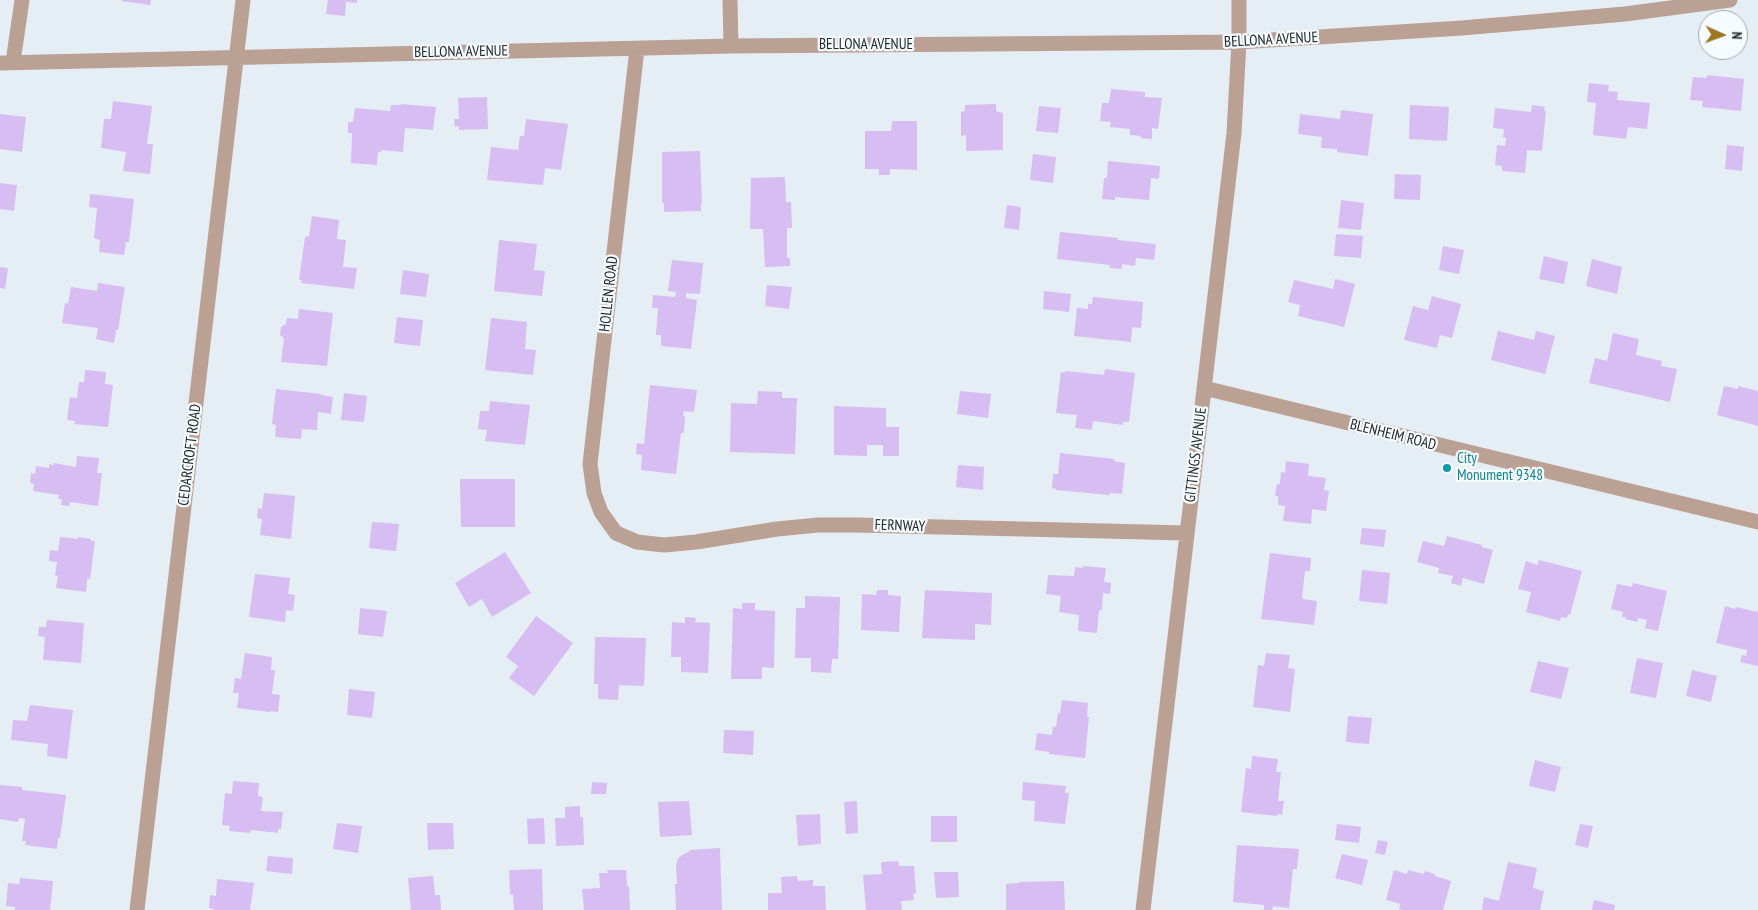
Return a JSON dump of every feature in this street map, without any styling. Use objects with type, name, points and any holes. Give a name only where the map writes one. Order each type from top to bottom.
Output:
[{"type":"street","points":[[6,63],[22,0]]},
{"type":"street","name":"CEDARCROFT ROAD","points":[[137,910],[243,0]]},
{"type":"street","points":[[730,0],[731,46]]},
{"type":"street","name":"GITTINGS AVENUE","points":[[1143,910],[1234,133],[1239,42],[1239,0]]},
{"type":"street","name":"BELLONA AVENUE","points":[[6,63],[236,56],[731,46],[1239,42],[1481,27],[1625,14],[1730,0]]},
{"type":"street","name":"HOLLEN ROAD","points":[[616,532],[601,512],[594,493],[590,464],[637,49]]},
{"type":"street","name":"BLENHEIM ROAD","points":[[1204,388],[1758,522]]},
{"type":"street","name":"FERNWAY","points":[[616,532],[637,542],[664,545],[818,525],[1187,533]]},
{"type":"building","points":[[122,0],[151,0],[150,5]]},
{"type":"building","points":[[328,0],[357,0],[357,3],[346,2],[345,16],[326,14]]},
{"type":"building","points":[[1707,75],[1744,79],[1741,111],[1702,107],[1703,101],[1690,100],[1693,77],[1707,78]]},
{"type":"building","points":[[1589,83],[1609,85],[1608,91],[1618,92],[1617,100],[1650,103],[1647,129],[1628,127],[1626,139],[1593,135],[1596,103],[1587,102]]},
{"type":"building","points":[[1111,89],[1145,92],[1145,97],[1162,98],[1158,129],[1152,128],[1152,139],[1130,135],[1130,129],[1110,127],[1111,122],[1100,121],[1102,103],[1109,103]]},
{"type":"building","points":[[487,97],[488,129],[459,130],[459,126],[455,127],[454,119],[459,119],[458,98]]},
{"type":"building","points":[[113,101],[152,106],[147,144],[153,144],[150,174],[123,171],[126,152],[101,148],[104,119],[111,119]]},
{"type":"building","points":[[996,104],[996,111],[1003,113],[1003,150],[966,151],[966,135],[961,136],[961,112],[965,111],[965,105]]},
{"type":"building","points":[[391,105],[436,107],[433,130],[405,128],[403,152],[381,150],[381,152],[378,152],[377,165],[351,163],[352,133],[348,133],[348,122],[353,122],[355,108],[390,111]]},
{"type":"building","points":[[1410,105],[1449,107],[1447,141],[1409,139]]},
{"type":"building","points":[[1532,105],[1545,107],[1544,110],[1546,111],[1542,151],[1527,150],[1525,173],[1502,171],[1502,166],[1495,165],[1497,145],[1505,146],[1506,138],[1503,137],[1504,129],[1493,128],[1495,108],[1531,112]]},
{"type":"building","points":[[1039,106],[1061,108],[1058,133],[1036,131]]},
{"type":"building","points":[[1341,110],[1373,114],[1368,156],[1337,152],[1337,149],[1321,148],[1322,137],[1298,134],[1300,114],[1340,119]]},
{"type":"building","points":[[0,114],[26,117],[22,152],[0,149]]},
{"type":"building","points":[[526,119],[568,124],[561,170],[545,168],[543,185],[487,180],[491,147],[518,150],[520,136],[524,136]]},
{"type":"building","points":[[892,121],[917,121],[917,170],[890,169],[890,175],[879,175],[879,169],[865,169],[865,131],[891,131]]},
{"type":"building","points":[[1727,145],[1744,147],[1742,171],[1725,169]]},
{"type":"building","points":[[700,151],[701,211],[664,212],[664,203],[662,203],[662,152]]},
{"type":"building","points":[[1033,154],[1056,157],[1053,183],[1030,180]]},
{"type":"building","points":[[1108,161],[1160,166],[1159,179],[1151,178],[1149,200],[1115,197],[1115,200],[1102,199],[1104,178],[1107,178]]},
{"type":"building","points":[[1395,174],[1421,175],[1420,200],[1394,199]]},
{"type":"building","points":[[785,177],[786,202],[791,202],[792,228],[787,228],[787,258],[790,258],[790,266],[765,267],[763,229],[750,229],[751,178]]},
{"type":"building","points":[[0,183],[17,185],[14,211],[0,209]]},
{"type":"building","points":[[90,194],[134,199],[129,242],[126,242],[124,255],[99,252],[100,240],[94,238],[97,208],[89,207]]},
{"type":"building","points":[[1341,200],[1364,203],[1361,230],[1338,228]]},
{"type":"building","points":[[1007,205],[1021,207],[1019,230],[1004,228]]},
{"type":"building","points":[[312,216],[339,220],[337,239],[346,240],[343,267],[357,268],[354,289],[301,283],[302,280],[299,280],[305,237],[309,236]]},
{"type":"building","points":[[1060,232],[1156,244],[1154,260],[1136,258],[1135,266],[1122,264],[1122,269],[1109,268],[1110,265],[1057,259]]},
{"type":"building","points":[[1336,234],[1363,236],[1361,258],[1334,256]]},
{"type":"building","points":[[499,240],[537,244],[534,270],[545,271],[542,296],[494,291]]},
{"type":"building","points":[[1443,246],[1464,250],[1459,274],[1439,270]]},
{"type":"building","points":[[1544,256],[1568,262],[1564,284],[1539,279]]},
{"type":"building","points":[[1592,259],[1622,267],[1617,294],[1586,286]]},
{"type":"building","points":[[672,260],[703,263],[700,294],[686,293],[686,298],[697,300],[691,349],[661,346],[661,335],[656,335],[658,308],[652,308],[653,295],[675,297],[676,292],[668,291]]},
{"type":"building","points":[[0,267],[8,268],[5,289],[0,288]]},
{"type":"building","points":[[403,270],[429,274],[426,297],[400,294]]},
{"type":"building","points":[[1335,279],[1355,284],[1344,327],[1298,316],[1300,305],[1288,302],[1294,280],[1333,289]]},
{"type":"building","points":[[98,283],[125,287],[114,343],[96,339],[98,328],[62,323],[65,303],[68,304],[71,287],[97,291]]},
{"type":"building","points":[[767,285],[792,287],[789,309],[765,306]]},
{"type":"building","points":[[1044,291],[1071,294],[1069,312],[1043,309]]},
{"type":"building","points":[[1432,296],[1461,304],[1452,338],[1440,335],[1437,348],[1404,340],[1413,306],[1428,310]]},
{"type":"building","points":[[1093,297],[1143,302],[1141,328],[1132,327],[1131,342],[1074,336],[1077,308],[1088,309],[1088,304],[1092,304]]},
{"type":"building","points":[[299,309],[333,313],[327,366],[281,362],[284,338],[280,335],[281,327],[286,324],[287,318],[298,319]]},
{"type":"building","points":[[397,317],[423,320],[420,346],[394,343]]},
{"type":"building","points":[[491,318],[527,322],[525,349],[536,350],[533,375],[485,370]]},
{"type":"building","points":[[1498,331],[1534,340],[1536,331],[1555,336],[1545,374],[1491,360]]},
{"type":"building","points":[[1613,333],[1639,339],[1636,355],[1662,361],[1661,366],[1677,369],[1670,402],[1589,383],[1595,358],[1607,361]]},
{"type":"building","points":[[1105,369],[1135,373],[1129,422],[1123,422],[1123,425],[1093,421],[1092,430],[1075,428],[1077,415],[1056,413],[1061,372],[1104,375]]},
{"type":"building","points":[[85,370],[106,372],[105,384],[113,385],[108,427],[74,424],[75,421],[67,420],[70,397],[77,398],[79,382],[84,382]]},
{"type":"building","points":[[650,385],[697,390],[694,412],[684,411],[684,433],[681,433],[676,474],[641,470],[642,455],[636,454],[637,443],[644,444]]},
{"type":"building","points":[[1724,386],[1738,389],[1738,386],[1758,391],[1758,426],[1717,415]]},
{"type":"building","points":[[276,389],[333,397],[331,414],[318,412],[317,430],[302,429],[301,439],[275,437],[276,425],[272,424]]},
{"type":"building","points":[[758,391],[782,392],[782,398],[797,398],[795,454],[730,452],[731,403],[757,404]]},
{"type":"building","points":[[960,391],[991,394],[988,418],[957,414]]},
{"type":"building","points":[[344,393],[367,396],[364,422],[341,420]]},
{"type":"building","points":[[490,401],[530,405],[525,445],[485,441],[487,430],[478,429],[480,411],[489,411]]},
{"type":"building","points":[[834,406],[886,408],[886,427],[899,427],[899,456],[883,456],[883,445],[867,445],[867,456],[834,455]]},
{"type":"building","points":[[1060,453],[1114,459],[1114,461],[1125,463],[1122,494],[1110,493],[1110,495],[1056,490],[1052,488],[1053,474],[1058,474]]},
{"type":"building","points":[[77,456],[99,458],[97,473],[102,473],[98,506],[70,502],[69,506],[61,505],[62,499],[58,499],[59,495],[33,491],[34,484],[30,483],[31,473],[35,474],[36,466],[49,468],[49,464],[54,465],[54,463],[76,467]]},
{"type":"building","points":[[1286,461],[1309,464],[1308,476],[1326,478],[1324,490],[1329,491],[1326,511],[1312,509],[1311,524],[1283,521],[1285,506],[1278,505],[1278,496],[1275,496],[1277,484],[1280,484],[1281,472],[1285,473]]},
{"type":"building","points":[[958,465],[984,467],[983,490],[956,487]]},
{"type":"building","points":[[460,479],[515,479],[515,527],[461,527]]},
{"type":"building","points":[[264,493],[295,496],[291,539],[260,535],[262,519],[257,518],[258,508],[262,509]]},
{"type":"building","points":[[372,522],[399,524],[396,551],[369,548]]},
{"type":"building","points":[[1362,528],[1386,530],[1384,547],[1360,544]]},
{"type":"building","points":[[1447,536],[1482,545],[1482,547],[1493,550],[1484,584],[1463,578],[1461,586],[1451,583],[1453,576],[1438,573],[1439,568],[1417,562],[1423,541],[1444,546]]},
{"type":"building","points":[[60,537],[78,539],[78,537],[95,541],[90,579],[87,579],[86,592],[56,588],[58,576],[55,575],[57,562],[49,561],[50,550],[58,551]]},
{"type":"building","points":[[505,552],[531,593],[492,617],[482,599],[469,607],[455,583]]},
{"type":"building","points":[[1270,553],[1311,558],[1310,571],[1305,571],[1302,597],[1303,599],[1317,601],[1314,625],[1261,619]]},
{"type":"building","points":[[1539,560],[1582,571],[1570,615],[1568,614],[1567,618],[1561,617],[1560,621],[1526,612],[1531,592],[1518,589],[1526,561],[1537,565]]},
{"type":"building","points":[[1083,566],[1106,568],[1104,582],[1111,583],[1110,594],[1103,593],[1102,610],[1099,610],[1097,633],[1078,631],[1079,615],[1059,612],[1061,596],[1046,594],[1048,575],[1074,576],[1075,567],[1083,568]]},
{"type":"building","points":[[1362,570],[1390,573],[1387,604],[1359,601]]},
{"type":"building","points":[[255,574],[290,578],[288,594],[295,595],[293,611],[286,610],[285,622],[249,617]]},
{"type":"building","points":[[1633,583],[1667,591],[1658,631],[1645,628],[1647,620],[1638,618],[1637,622],[1625,619],[1626,617],[1622,617],[1623,612],[1611,609],[1617,584],[1632,587]]},
{"type":"building","points":[[877,590],[888,590],[888,595],[901,596],[899,632],[861,630],[862,594],[876,595]]},
{"type":"building","points":[[925,590],[992,593],[991,625],[975,624],[975,640],[922,638]]},
{"type":"building","points":[[805,596],[840,597],[838,659],[832,659],[831,673],[811,672],[811,658],[795,658],[796,608],[805,608]]},
{"type":"building","points":[[742,603],[755,603],[755,610],[775,611],[774,668],[762,667],[762,679],[731,679],[733,608],[742,609]]},
{"type":"building","points":[[1725,606],[1758,612],[1758,666],[1740,662],[1742,655],[1746,656],[1747,650],[1716,643]]},
{"type":"building","points":[[360,608],[387,611],[383,637],[358,634]]},
{"type":"building","points":[[536,616],[573,643],[534,696],[509,678],[518,666],[506,657]]},
{"type":"building","points":[[685,617],[696,618],[695,622],[710,623],[708,673],[681,672],[681,657],[671,657],[672,622],[685,623]]},
{"type":"building","points":[[47,620],[84,623],[81,663],[43,660],[45,637],[38,636],[39,627],[46,627]]},
{"type":"building","points":[[595,637],[646,638],[644,686],[619,685],[618,700],[598,699],[598,684],[594,684]]},
{"type":"building","points":[[245,653],[272,657],[271,670],[275,670],[272,694],[280,695],[278,712],[237,708],[239,693],[233,693],[235,678],[241,679]]},
{"type":"building","points":[[1266,653],[1290,655],[1288,668],[1295,669],[1290,712],[1253,707],[1258,665],[1264,666]]},
{"type":"building","points":[[1637,658],[1663,663],[1656,698],[1630,693]]},
{"type":"building","points":[[1538,661],[1569,668],[1561,699],[1530,692]]},
{"type":"building","points":[[1692,670],[1717,676],[1711,702],[1686,696]]},
{"type":"building","points":[[349,689],[375,692],[372,718],[347,715]]},
{"type":"building","points":[[1062,700],[1088,703],[1087,717],[1089,717],[1085,758],[1049,754],[1049,752],[1035,750],[1037,733],[1052,735],[1053,726],[1056,727],[1058,713],[1060,713]]},
{"type":"building","points":[[30,705],[73,710],[67,759],[47,756],[48,744],[11,740],[13,720],[27,721]]},
{"type":"building","points":[[1348,716],[1372,718],[1369,744],[1346,742]]},
{"type":"building","points":[[724,730],[754,731],[753,755],[723,753]]},
{"type":"building","points":[[1252,756],[1278,759],[1276,772],[1281,772],[1278,801],[1284,801],[1282,815],[1241,812],[1246,768],[1251,769]]},
{"type":"building","points":[[1535,760],[1561,767],[1555,792],[1529,786]]},
{"type":"building","points":[[233,781],[259,783],[258,796],[263,797],[261,811],[283,812],[281,829],[278,829],[278,833],[251,830],[250,833],[229,831],[230,826],[222,825],[225,793],[232,794]]},
{"type":"building","points":[[592,782],[607,783],[606,794],[591,794]]},
{"type":"building","points":[[1023,782],[1066,786],[1065,793],[1069,793],[1065,824],[1034,821],[1035,801],[1022,800]]},
{"type":"building","points":[[0,785],[22,787],[22,790],[66,795],[57,849],[25,845],[26,841],[22,841],[25,819],[19,818],[18,822],[0,819]]},
{"type":"building","points":[[689,801],[692,835],[660,837],[658,802]]},
{"type":"building","points":[[857,801],[858,833],[846,834],[844,802]]},
{"type":"building","points":[[580,806],[580,817],[583,817],[584,845],[556,846],[555,818],[565,818],[565,807]]},
{"type":"building","points":[[820,814],[821,844],[798,846],[796,815]]},
{"type":"building","points":[[931,816],[957,816],[957,842],[931,842]]},
{"type":"building","points":[[544,818],[545,844],[528,844],[527,819]]},
{"type":"building","points":[[337,823],[362,826],[358,853],[333,849]]},
{"type":"building","points":[[427,823],[453,823],[454,849],[428,850]]},
{"type":"building","points":[[1337,824],[1361,827],[1359,843],[1335,840]]},
{"type":"building","points":[[1580,824],[1593,826],[1588,848],[1575,845]]},
{"type":"building","points":[[1378,840],[1388,842],[1385,855],[1375,853]]},
{"type":"building","points":[[1237,845],[1299,849],[1297,869],[1293,869],[1289,908],[1273,906],[1272,910],[1264,910],[1264,905],[1233,902]]},
{"type":"building","points":[[720,848],[722,910],[676,910],[675,884],[677,884],[676,865],[678,859],[690,850]]},
{"type":"building","points":[[1342,854],[1368,860],[1362,885],[1335,878]]},
{"type":"building","points":[[268,856],[293,858],[292,874],[266,871]]},
{"type":"building","points":[[898,861],[899,866],[914,866],[916,893],[913,894],[914,900],[901,901],[902,910],[866,910],[863,875],[882,874],[881,862]]},
{"type":"building","points":[[1508,862],[1537,868],[1533,888],[1544,891],[1540,910],[1482,910],[1484,897],[1499,901]]},
{"type":"building","points":[[542,869],[543,910],[514,910],[513,894],[510,895],[509,870]]},
{"type":"building","points":[[607,870],[626,870],[630,910],[584,910],[582,889],[600,888],[599,873],[608,873]]},
{"type":"building","points":[[1394,870],[1407,874],[1408,870],[1424,874],[1425,871],[1451,881],[1443,910],[1404,910],[1399,909],[1400,904],[1386,900]]},
{"type":"building","points":[[934,872],[958,872],[959,897],[936,898]]},
{"type":"building","points":[[433,876],[435,895],[440,895],[441,910],[411,910],[408,878]]},
{"type":"building","points":[[797,876],[798,881],[813,880],[813,886],[825,886],[826,910],[768,910],[768,893],[782,893],[781,877]]},
{"type":"building","points":[[20,878],[53,881],[50,910],[15,910],[15,907],[6,906],[8,883],[19,884]]},
{"type":"building","points":[[217,879],[254,883],[250,910],[214,910],[209,908],[210,895],[216,896]]},
{"type":"building","points":[[1064,881],[1065,910],[1006,910],[1006,884]]},
{"type":"building","points":[[1594,900],[1615,905],[1614,910],[1592,910]]},
{"type":"place","name":"City Monument 9348","points":[[1447,468]]}]
